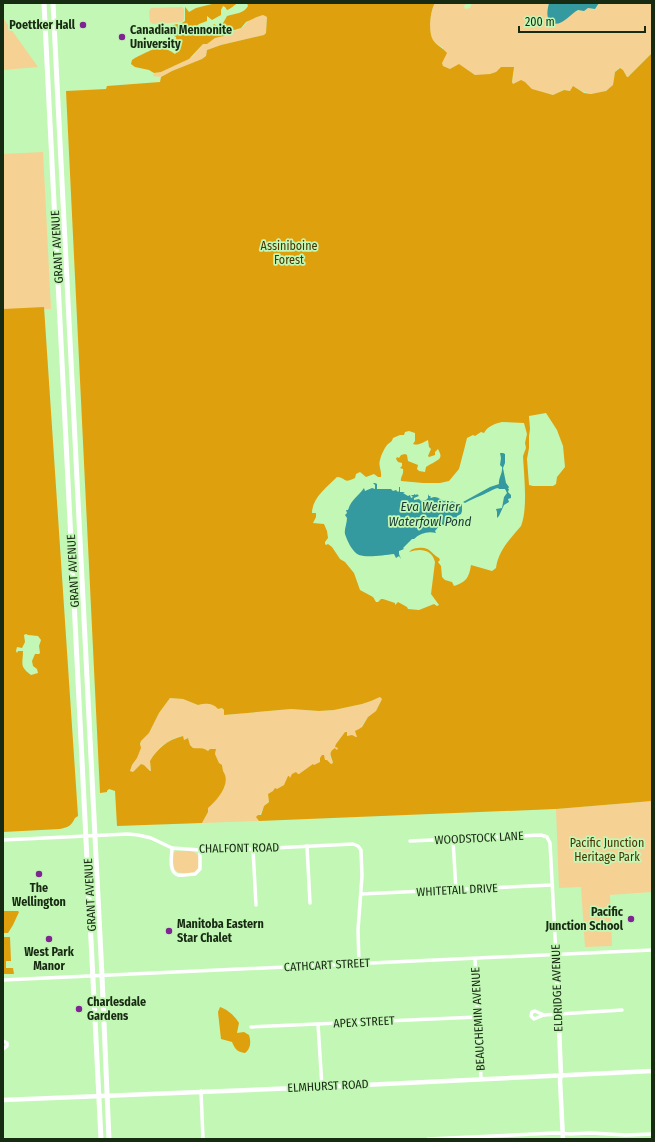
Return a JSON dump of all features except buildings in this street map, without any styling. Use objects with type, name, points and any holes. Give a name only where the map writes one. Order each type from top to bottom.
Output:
[{"type":"main road","name":"GRANT AVENUE","points":[[44,3],[87,836],[101,1139]]},
{"type":"main road","name":"GRANT AVENUE","points":[[52,3],[95,835],[109,1139]]},
{"type":"street","name":"CHALFONT ROAD","points":[[3,840],[118,834],[138,835],[151,838],[172,848],[200,850],[353,844],[358,846],[361,850],[362,876],[358,930],[359,963]]},
{"type":"street","name":"WOODSTOCK LANE","points":[[410,841],[542,835],[547,837]]},
{"type":"street","name":"ELDRIDGE AVENUE","points":[[547,837],[550,840],[563,1139]]},
{"type":"street","points":[[453,840],[456,890]]},
{"type":"street","points":[[307,846],[310,903]]},
{"type":"street","points":[[172,848],[171,867],[178,875],[195,874],[200,869],[200,850]]},
{"type":"street","points":[[253,849],[256,905]]},
{"type":"street","name":"WHITETAIL DRIVE","points":[[361,894],[552,885]]},
{"type":"street","name":"CATHCART STREET","points":[[3,980],[94,977],[652,950]]},
{"type":"street","name":"BEAUCHEMIN AVENUE","points":[[475,958],[481,1078]]},
{"type":"street","points":[[544,1015],[622,1010]]},
{"type":"street","name":"APEX STREET","points":[[251,1028],[478,1017]]},
{"type":"street","points":[[318,1024],[322,1087]]},
{"type":"street","points":[[3,1041],[8,1043],[3,1049]]},
{"type":"street","name":"ELMHURST ROAD","points":[[3,1100],[322,1087],[481,1078],[652,1071]]},
{"type":"street","points":[[201,1091],[203,1139]]},
{"type":"street","points":[[428,1139],[491,1138],[556,1133],[590,1133],[627,1137],[652,1134]]},
{"type":"green space","name":"Assiniboine Forest","points":[[216,3],[238,3],[227,10],[223,6],[221,15],[212,20],[207,16],[207,21],[199,24],[191,31],[196,36],[212,27],[214,24],[217,26],[222,25],[227,16],[239,13],[247,8],[247,3],[435,3],[431,16],[430,32],[434,42],[447,53],[442,63],[443,66],[450,69],[459,64],[475,75],[490,74],[496,72],[501,67],[514,67],[513,84],[521,80],[532,89],[553,95],[564,90],[570,91],[573,86],[584,93],[591,94],[606,91],[613,85],[615,72],[620,68],[628,77],[652,53],[652,801],[556,809],[259,821],[256,817],[261,815],[264,806],[269,802],[268,794],[275,788],[277,789],[284,785],[288,776],[290,778],[292,774],[296,772],[299,774],[313,764],[314,765],[320,762],[322,755],[324,755],[325,760],[331,764],[333,763],[331,752],[335,748],[337,750],[338,748],[335,747],[336,744],[345,732],[347,732],[347,736],[352,735],[357,737],[355,731],[362,727],[368,717],[376,711],[382,699],[380,697],[362,704],[334,710],[319,711],[291,709],[224,715],[224,710],[222,708],[218,709],[212,705],[198,705],[183,699],[170,698],[159,713],[149,733],[141,741],[141,748],[130,771],[133,772],[141,764],[151,771],[150,761],[156,752],[168,742],[183,736],[184,740],[188,738],[190,745],[193,748],[208,751],[210,749],[216,749],[215,754],[219,763],[222,765],[225,776],[225,786],[219,796],[208,808],[208,812],[202,823],[117,826],[115,791],[109,789],[107,792],[100,793],[66,91],[106,89],[107,86],[160,82],[161,77],[202,59],[206,56],[207,50],[221,45],[264,35],[266,33],[267,17],[263,15],[246,22],[241,28],[228,32],[224,36],[215,38],[207,44],[203,44],[189,59],[161,72],[154,73],[149,70],[135,67],[131,64],[132,60],[157,48],[161,48],[175,54],[177,48],[176,37],[167,31],[167,27],[177,24],[179,25],[185,21],[185,7],[189,12],[196,8]],"holes":[[[546,413],[557,430],[563,446],[565,467],[557,477],[556,484],[553,486],[533,486],[529,485],[527,459],[530,429],[529,416]],[[502,422],[524,423],[527,434],[525,443],[526,448],[523,456],[525,501],[521,526],[499,556],[496,568],[492,571],[471,565],[466,579],[454,586],[452,582],[445,580],[442,577],[441,566],[438,562],[440,560],[439,558],[425,548],[415,548],[409,552],[417,550],[428,552],[431,554],[435,562],[431,594],[439,605],[437,606],[434,604],[419,610],[408,609],[398,602],[395,605],[395,603],[383,599],[376,602],[373,597],[360,590],[354,573],[345,562],[340,559],[332,547],[325,544],[328,538],[324,524],[313,523],[316,517],[316,513],[312,513],[314,502],[321,493],[337,477],[349,481],[355,478],[356,474],[360,472],[366,477],[374,474],[381,477],[380,462],[385,448],[393,438],[404,435],[405,432],[409,431],[415,433],[415,441],[413,444],[419,444],[428,440],[429,447],[431,449],[428,456],[435,455],[435,452],[438,449],[440,452],[440,458],[426,467],[425,472],[419,471],[417,469],[418,465],[408,461],[407,455],[405,454],[401,455],[399,458],[397,457],[396,459],[398,462],[402,463],[400,468],[403,469],[401,481],[423,483],[440,483],[449,481],[459,469],[467,438],[473,435],[475,436],[481,432],[484,433],[487,429]]]},
{"type":"green space","points":[[435,3],[467,3],[464,6],[465,9],[470,8],[472,3],[549,3],[547,12],[575,12],[588,8],[595,9],[599,3],[652,3],[652,53],[628,77],[623,70],[619,68],[615,72],[613,85],[609,89],[600,93],[595,94],[584,92],[575,87],[570,91],[563,90],[554,95],[535,91],[529,86],[517,82],[513,84],[514,72],[501,67],[496,72],[487,75],[475,75],[465,68],[450,69],[443,66],[443,48],[434,42],[430,34],[431,17]]},
{"type":"green space","points":[[182,7],[184,9],[184,19],[182,22],[153,24],[150,22],[149,11],[151,8]]},
{"type":"green space","points":[[263,15],[267,17],[266,33],[264,35],[221,45],[207,50],[206,56],[202,59],[161,77],[153,76],[154,73],[161,72],[193,56],[203,44],[207,44],[215,38],[224,36],[228,32],[238,30],[249,20]]},
{"type":"green space","points":[[3,18],[38,67],[3,70]]},
{"type":"green space","points":[[43,152],[51,309],[3,311],[3,154]]},
{"type":"green space","points":[[44,307],[78,816],[69,826],[60,829],[3,832],[3,309]],"holes":[[[24,635],[38,636],[41,640],[39,646],[40,653],[35,654],[32,661],[33,666],[37,669],[38,673],[31,675],[23,667],[23,651],[18,651],[17,653],[16,651],[17,647],[22,648],[25,642]]]},
{"type":"green space","points":[[380,697],[382,699],[376,711],[368,717],[360,729],[357,737],[347,736],[345,732],[336,744],[338,748],[337,751],[330,756],[333,763],[331,764],[327,760],[312,765],[299,774],[289,778],[284,785],[268,794],[269,801],[264,806],[258,819],[259,821],[202,823],[208,812],[208,808],[219,796],[225,786],[222,765],[219,764],[215,754],[216,750],[210,749],[208,751],[193,748],[190,745],[188,738],[183,740],[181,736],[160,747],[150,761],[151,771],[141,764],[133,772],[130,771],[137,758],[141,741],[149,733],[159,713],[170,698],[183,699],[198,705],[212,705],[218,709],[222,708],[225,715],[291,709],[319,711],[334,710],[362,704]]},
{"type":"green space","name":"Pacific Junction Heritage Park","points":[[652,801],[652,892],[610,895],[612,946],[585,947],[581,887],[559,888],[556,809]]},
{"type":"green space","points":[[176,851],[191,851],[197,854],[199,863],[195,873],[183,873],[176,871],[173,853]]},
{"type":"green space","points":[[3,911],[19,912],[8,933],[3,933]]},
{"type":"green space","points":[[3,937],[10,937],[11,961],[6,961],[6,968],[13,968],[14,974],[3,974]]},
{"type":"green space","points":[[220,1007],[233,1015],[239,1023],[237,1033],[244,1032],[249,1035],[250,1045],[245,1053],[237,1050],[232,1042],[221,1039],[218,1012]]},
{"type":"water","points":[[549,3],[599,3],[595,9],[588,8],[584,11],[578,10],[562,22],[555,24],[551,23],[548,18],[547,11]]},
{"type":"water","points":[[500,453],[505,454],[505,463],[503,468],[506,483],[509,487],[508,492],[511,495],[511,498],[508,499],[509,502],[504,505],[497,518],[496,509],[502,508],[504,497],[507,493],[505,489],[498,488],[465,503],[463,502],[490,487],[499,484],[502,469],[500,465]]},
{"type":"water","name":"Eva Weirier Waterfowl Pond","points":[[373,483],[377,484],[377,489],[391,489],[398,492],[400,487],[400,492],[405,492],[403,493],[408,496],[410,495],[411,498],[413,497],[411,495],[417,494],[419,496],[414,498],[414,500],[426,500],[428,498],[428,494],[431,498],[437,497],[444,501],[447,500],[462,504],[461,514],[451,523],[449,522],[444,525],[440,525],[435,531],[436,533],[424,533],[412,539],[403,548],[404,549],[399,551],[401,559],[399,556],[396,558],[394,554],[371,556],[359,555],[352,549],[345,534],[347,518],[345,515],[347,513],[346,510],[348,510],[353,500],[364,488],[365,491],[372,488],[375,489],[375,485]]},
{"type":"place","name":"Poettker Hall","points":[[83,25]]},
{"type":"place","name":"Canadian Mennonite University","points":[[122,37]]},
{"type":"place","name":"The Wellington","points":[[39,874]]},
{"type":"place","name":"Pacific Junction School","points":[[631,919]]},
{"type":"place","name":"Manitoba Eastern Star Chalet","points":[[169,931]]},
{"type":"place","name":"West Park Manor","points":[[49,939]]},
{"type":"place","name":"Charlesdale Gardens","points":[[79,1009]]}]
